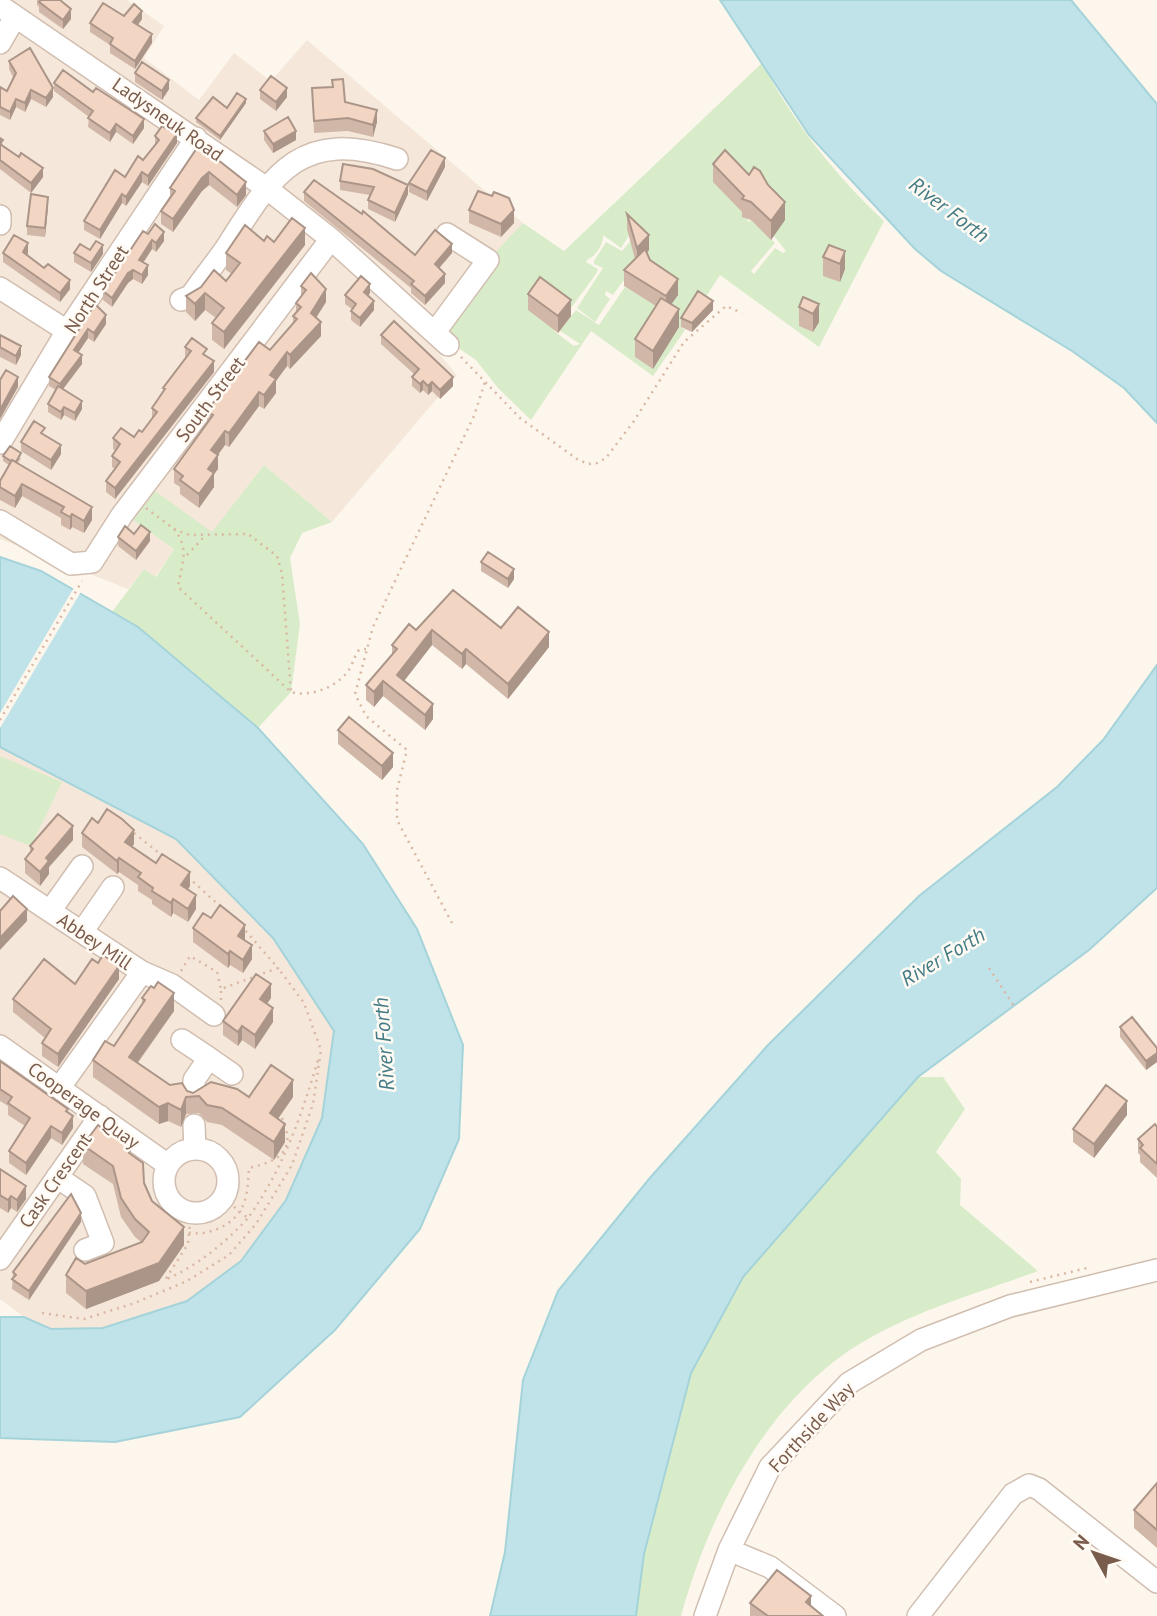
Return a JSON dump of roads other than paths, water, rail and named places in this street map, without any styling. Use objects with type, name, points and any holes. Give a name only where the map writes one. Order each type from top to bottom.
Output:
[{"type":"street","points":[[0,43],[7,11]]},
{"type":"street","name":"Ladysneuk Road","points":[[7,11],[265,187],[331,239],[441,338],[488,260],[447,234]]},
{"type":"street","name":"North Street","points":[[0,443],[67,331],[196,138]]},
{"type":"street","points":[[181,300],[191,296],[265,187],[295,161],[322,150],[349,148],[397,159]]},
{"type":"street","points":[[0,216],[0,224]]},
{"type":"street","name":"South Street","points":[[0,521],[71,564],[92,562],[134,499],[331,239]]},
{"type":"street","points":[[0,288],[67,331]]},
{"type":"street","points":[[50,911],[82,866]]},
{"type":"street","name":"Abbey Mill","points":[[0,878],[142,972],[60,1087]]},
{"type":"street","points":[[82,932],[113,887]]},
{"type":"street","points":[[142,972],[172,985],[214,1015]]},
{"type":"street","points":[[182,1040],[232,1073]]},
{"type":"street","name":"Cooperage Quay","points":[[0,1046],[168,1165]]},
{"type":"street","points":[[194,1097],[194,1080],[209,1058]]},
{"type":"street","name":"Cask Crescent","points":[[3,1246],[100,1116]]},
{"type":"street","points":[[194,1125],[195,1149]]},
{"type":"street","points":[[195,1149],[214,1154],[226,1170],[231,1205],[178,1217],[163,1182],[168,1165],[179,1153],[195,1149]]},
{"type":"street","points":[[57,1177],[85,1196],[103,1243],[85,1250]]},
{"type":"street","name":"Forthside Way","points":[[705,1616],[729,1550],[771,1467],[849,1382],[921,1340],[1010,1306],[1157,1270]]},
{"type":"street","points":[[918,1616],[1013,1494],[1029,1485],[1039,1489],[1157,1582]]},
{"type":"street","points":[[729,1550],[770,1567],[835,1616]]},
{"type":"water","name":"River Forth","points":[[720,0],[1071,0],[1157,104],[1157,423],[1124,388],[1072,351],[941,271],[915,249],[809,135]]},
{"type":"water","name":"River Forth","points":[[0,557],[41,571],[138,627],[258,728],[363,844],[417,929],[463,1045],[459,1139],[420,1229],[335,1330],[240,1417],[115,1442],[0,1438],[0,1317],[24,1317],[51,1329],[103,1328],[187,1301],[241,1261],[286,1200],[322,1118],[334,1031],[273,938],[176,839],[0,747]]},
{"type":"water","name":"River Forth","points":[[1157,665],[1157,888],[1089,950],[918,1077],[743,1277],[691,1373],[644,1554],[636,1616],[490,1616],[505,1552],[523,1380],[558,1291],[649,1179],[768,1045],[919,896],[1057,787],[1103,740]]}]
